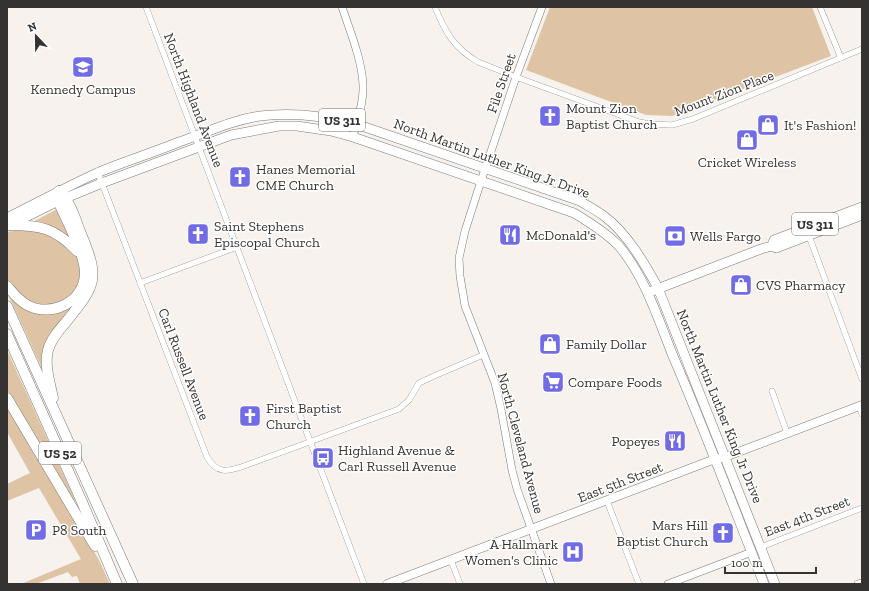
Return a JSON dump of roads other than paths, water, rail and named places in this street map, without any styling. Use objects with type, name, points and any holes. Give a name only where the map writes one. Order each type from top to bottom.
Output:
[{"type":"highway","points":[[7,286],[16,297],[34,308],[49,310],[63,306],[76,296],[84,280],[85,268],[61,197]]},
{"type":"highway","points":[[55,410],[47,365],[48,350],[59,331],[88,294],[93,281],[90,257],[61,197]]},
{"type":"highway","points":[[8,223],[47,229],[61,236],[81,254]]},
{"type":"highway","name":"US 52","points":[[7,306],[133,584]]},
{"type":"highway","name":"US 52","points":[[7,334],[79,494],[117,584]]},
{"type":"highway","points":[[7,398],[112,573]]},
{"type":"main road","name":"North Martin Luther King Jr Drive","points":[[8,223],[61,197],[98,173],[194,137],[233,123],[259,116],[299,114],[334,118],[356,124],[580,201],[605,216],[626,238],[646,265],[658,288],[775,584]]},
{"type":"main road","name":"North Martin Luther King Jr Drive","points":[[61,197],[231,135],[279,126],[297,126],[331,131],[353,137],[574,213],[597,227],[618,245],[637,272],[647,292],[715,459],[764,584]]},
{"type":"main road","name":"US 311","points":[[772,246],[774,240],[862,207]]},
{"type":"main road","name":"US 311","points":[[647,292],[772,246],[776,248],[862,215]]},
{"type":"main road","name":"East 5th Street","points":[[387,584],[715,459],[725,457],[787,433],[861,408]]},
{"type":"street","name":"North Highland Avenue","points":[[146,7],[364,584]]},
{"type":"street","points":[[342,7],[355,46],[363,86],[361,105],[353,137]]},
{"type":"street","name":"Mount Zion Place","points":[[435,7],[447,35],[462,51],[478,62],[639,122],[650,124],[672,125],[685,122],[715,111],[862,49]]},
{"type":"street","name":"File Street","points":[[486,168],[516,77],[542,7]]},
{"type":"street","points":[[820,7],[840,58]]},
{"type":"street","name":"North Cleveland Avenue","points":[[486,168],[465,232],[459,258],[460,276],[465,306],[498,396],[512,470],[531,530],[551,584]]},
{"type":"street","name":"Carl Russell Avenue","points":[[98,173],[207,458],[215,468],[221,470],[232,470],[311,443],[399,409],[409,400],[419,383],[483,355]]},
{"type":"street","points":[[809,236],[862,379]]},
{"type":"street","points":[[140,283],[236,247]]},
{"type":"street","points":[[772,391],[787,433]]},
{"type":"street","points":[[607,501],[640,584]]},
{"type":"street","name":"East 4th Street","points":[[761,548],[862,508]]},
{"type":"street","name":"East 4th Street","points":[[668,584],[752,552]]},
{"type":"street","points":[[451,560],[460,584]]},
{"type":"street","points":[[858,584],[862,583]]},
{"type":"place","name":"Kennedy Campus","points":[[83,67]]},
{"type":"place","name":"Mount Zion Baptist Church","points":[[550,116]]},
{"type":"place","name":"It's Fashion!","points":[[768,125]]},
{"type":"place","name":"Cricket Wireless","points":[[747,140]]},
{"type":"place","name":"Hanes Memorial CME Church","points":[[240,177]]},
{"type":"place","name":"Saint Stephens Episcopal Church","points":[[198,234]]},
{"type":"place","name":"McDonald's","points":[[510,235]]},
{"type":"place","name":"Wells Fargo","points":[[675,236]]},
{"type":"place","name":"CVS Pharmacy","points":[[741,285]]},
{"type":"place","name":"Family Dollar","points":[[550,344]]},
{"type":"place","name":"Compare Foods","points":[[553,382]]},
{"type":"place","name":"First Baptist Church","points":[[250,416]]},
{"type":"place","name":"Popeyes","points":[[675,441]]},
{"type":"place","name":"Highland Avenue & Carl Russell Avenue","points":[[323,458]]},
{"type":"place","name":"P8 South","points":[[36,530]]},
{"type":"place","name":"Mars Hill Baptist Church","points":[[723,533]]},
{"type":"place","name":"A Hallmark Women's Clinic","points":[[573,552]]}]
